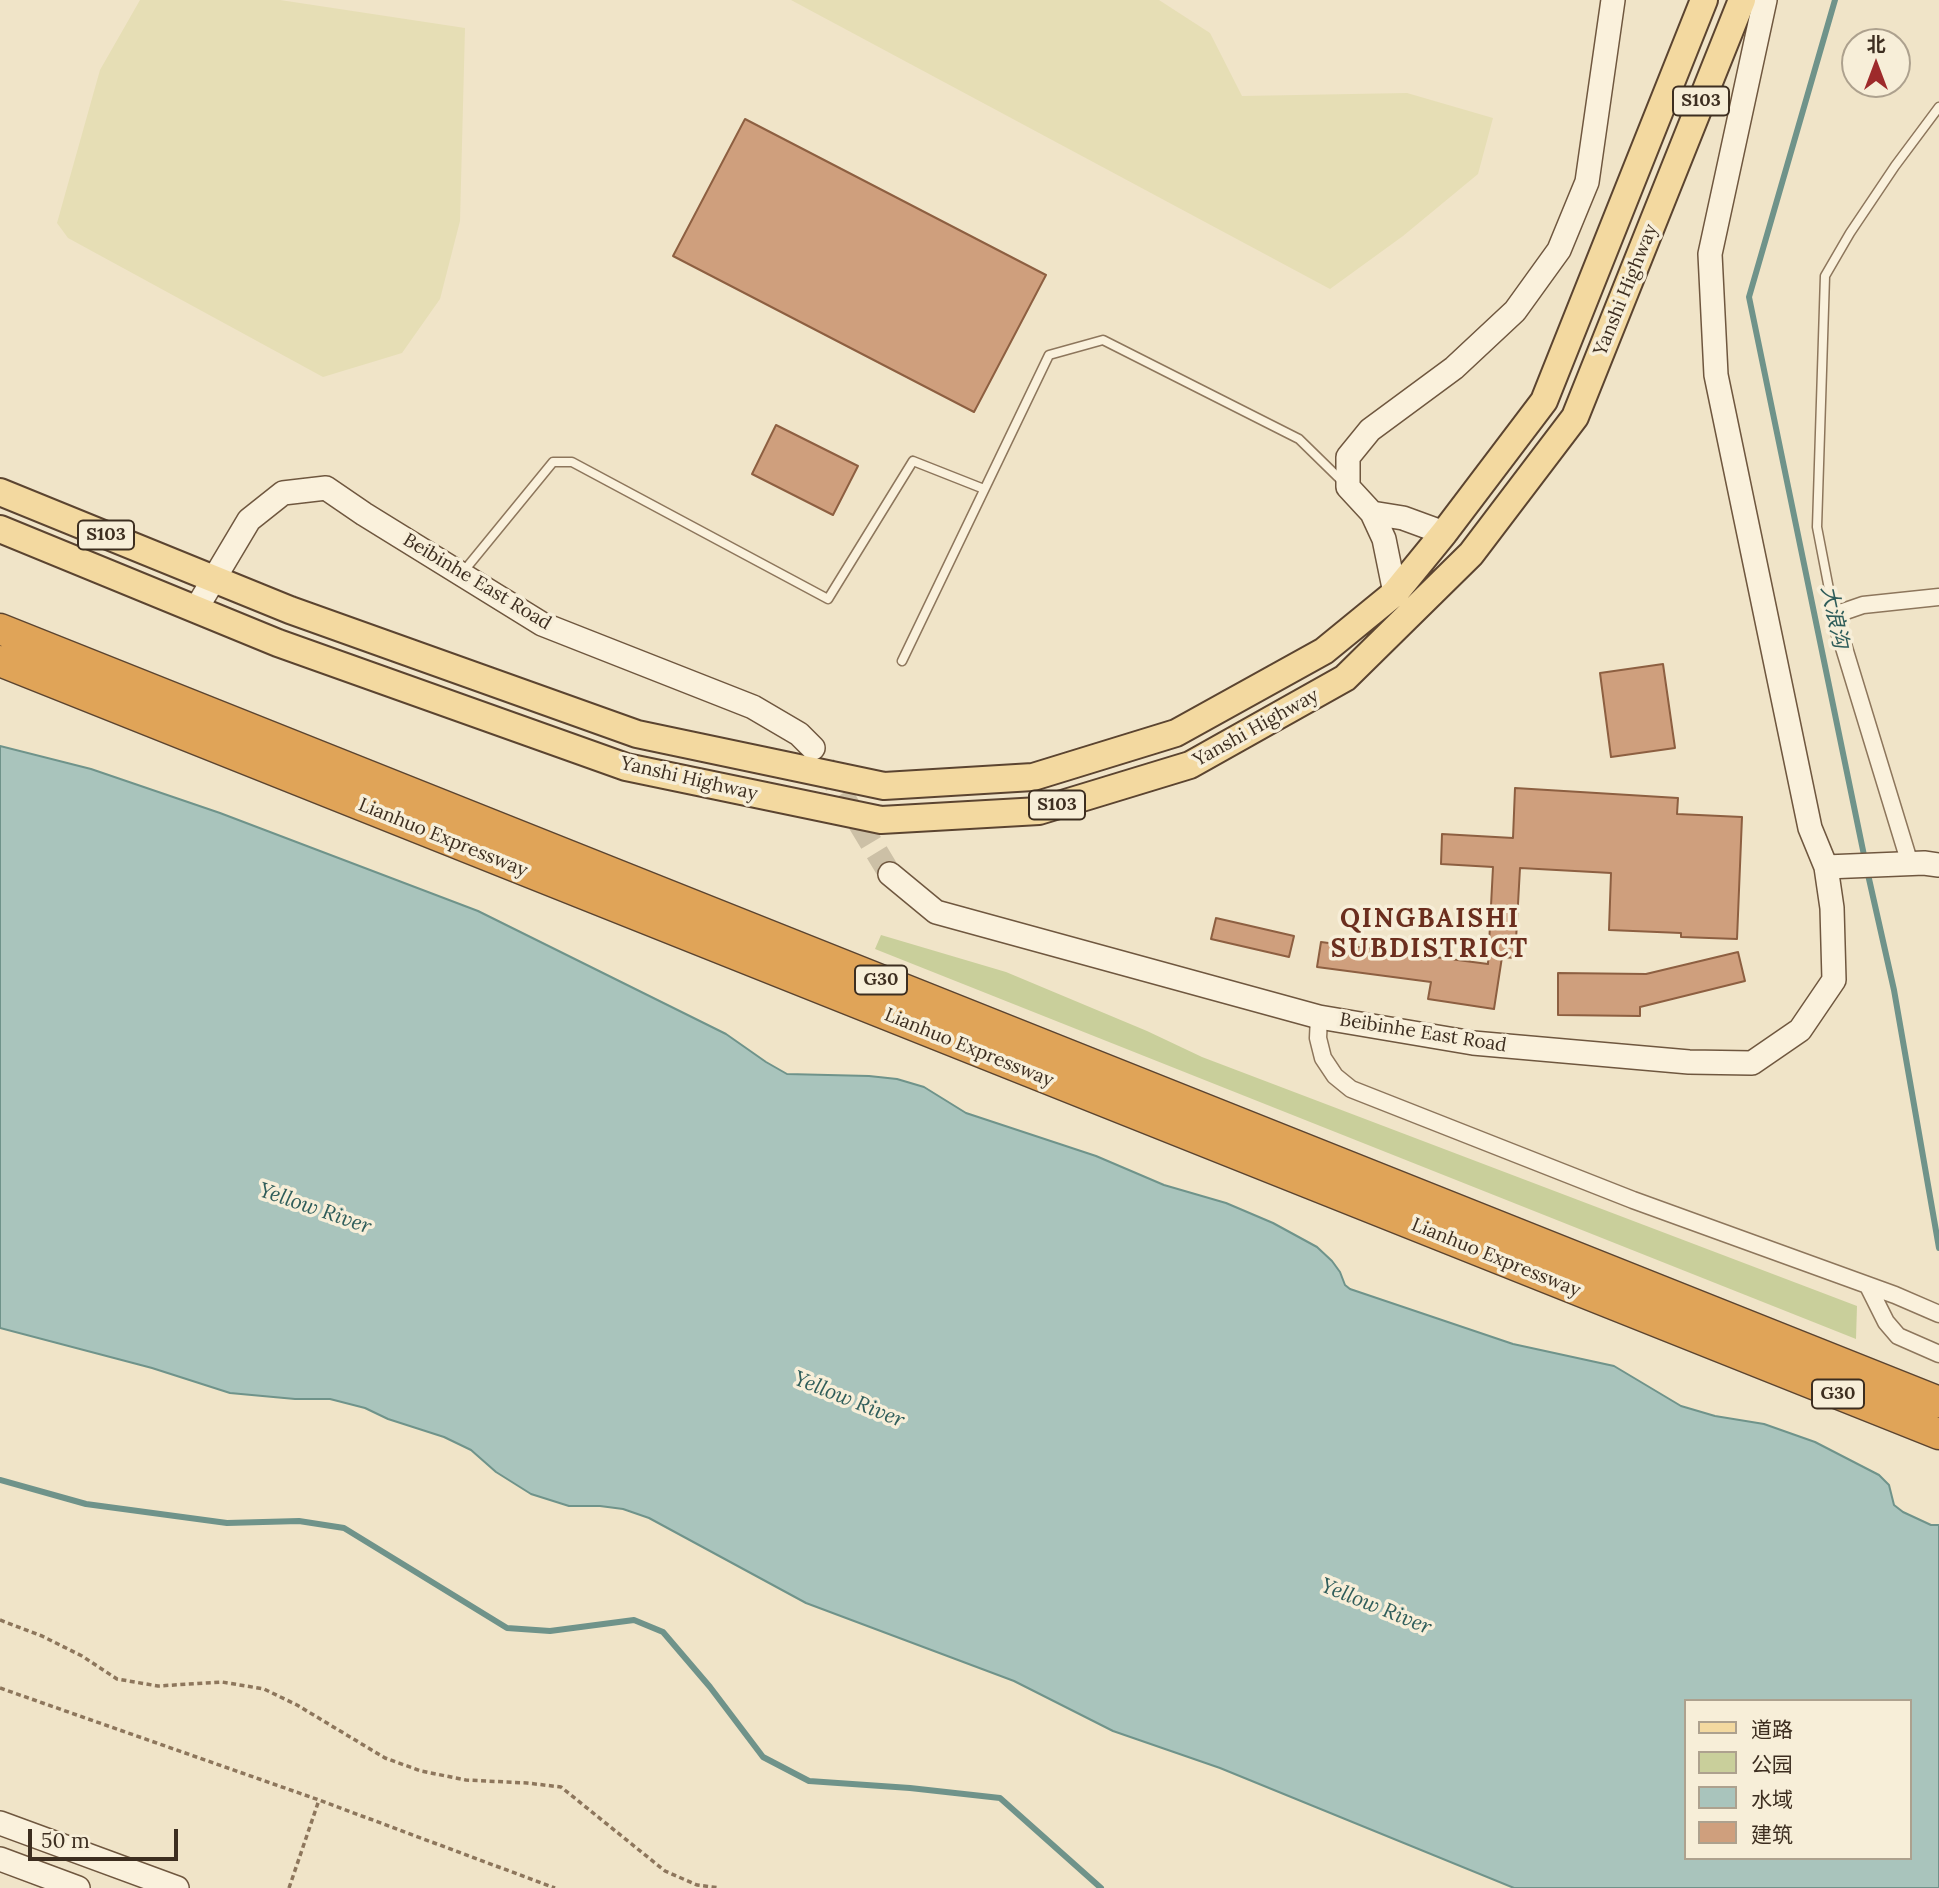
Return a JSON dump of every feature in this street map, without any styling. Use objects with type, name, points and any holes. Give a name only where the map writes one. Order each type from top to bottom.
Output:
[{"type":"highway","name":"Lianhuo Expressway","points":[[0,629],[1939,1402]]},
{"type":"highway","name":"Lianhuo Expressway","points":[[0,661],[1939,1434]]},
{"type":"main road","name":"Yanshi Highway","points":[[213,579],[290,610],[637,734],[884,786],[1033,776],[1176,733],[1324,651],[1395,593],[1544,401],[1704,0]]},
{"type":"main road","name":"Yanshi Highway","points":[[196,609],[278,643],[626,766],[881,821],[1039,811],[1190,765],[1345,678],[1472,554],[1575,417],[1742,0]]},
{"type":"main road","name":"S103","points":[[0,492],[213,579]]},
{"type":"main road","name":"S103","points":[[0,529],[196,609]]},
{"type":"street","points":[[1395,593],[1384,539],[1372,513],[1348,487],[1348,457],[1370,430],[1454,368],[1514,312],[1559,250],[1587,182],[1613,0]]},
{"type":"street","name":"S103","points":[[1765,0],[1710,254],[1716,375],[1810,828],[1836,867]]},
{"type":"street","name":"Beibinhe East Road","points":[[196,609],[249,520],[283,493],[326,488],[542,624],[753,707],[799,734],[814,748]]},
{"type":"street","points":[[1372,513],[1403,518],[1444,533]]},
{"type":"street","points":[[1902,864],[1834,615],[1863,605],[1939,597]]},
{"type":"street","points":[[1836,867],[1939,865]]},
{"type":"street","name":"Beibinhe East Road","points":[[890,874],[936,912],[1319,1017],[1473,1043],[1689,1062],[1752,1063],[1800,1030],[1834,980],[1832,908],[1836,867]]},
{"type":"street","points":[[1319,1017],[1318,1038],[1323,1058],[1335,1076],[1351,1089],[1633,1200],[1895,1295],[1939,1314]]},
{"type":"street","points":[[1868,1286],[1886,1322],[1898,1336],[1939,1354]]},
{"type":"street","points":[[0,1824],[177,1888]]},
{"type":"street","points":[[0,1859],[71,1886],[75,1852]]},
{"type":"lane","points":[[1834,615],[1817,527],[1825,276],[1887,177],[1939,107]]},
{"type":"lane","points":[[902,661],[1049,355],[1103,340],[1299,439],[1348,487]]},
{"type":"lane","points":[[461,574],[553,462],[572,462],[828,599],[913,461],[984,489]]},
{"type":"path","points":[[0,1620],[42,1636],[82,1656],[117,1679],[158,1686],[222,1682],[264,1689],[298,1705],[385,1758],[421,1771],[466,1780],[561,1787],[665,1871],[697,1885],[720,1888]]},
{"type":"path","points":[[0,1688],[319,1800],[555,1888]]},
{"type":"path","points":[[289,1888],[319,1800]]},
{"type":"shaded area","points":[[140,0],[280,0],[465,28],[460,221],[440,299],[402,353],[323,377],[68,238],[57,223],[100,70]]},
{"type":"shaded area","points":[[791,0],[1159,0],[1210,33],[1242,96],[1407,93],[1493,118],[1478,174],[1403,236],[1330,289]]},
{"type":"green space","points":[[881,935],[1006,972],[1202,1057],[1857,1306],[1856,1339],[875,949]]},
{"type":"water","name":"Yellow River","points":[[0,746],[91,769],[220,813],[478,911],[726,1034],[787,1074],[869,1076],[897,1079],[924,1087],[966,1113],[1096,1156],[1164,1185],[1226,1203],[1273,1223],[1317,1247],[1332,1261],[1350,1289],[1513,1344],[1614,1366],[1681,1406],[1715,1416],[1764,1424],[1815,1442],[1879,1475],[1889,1485],[1894,1505],[1931,1525],[1939,1525],[1939,1888],[1514,1888],[1220,1768],[1113,1731],[1014,1681],[806,1603],[649,1518],[623,1509],[569,1506],[531,1494],[496,1472],[471,1450],[444,1437],[388,1419],[365,1408],[330,1399],[230,1393],[152,1368],[0,1328]]},
{"type":"building","points":[[745,119],[1046,275],[974,412],[673,256]]},
{"type":"building","points":[[776,425],[858,466],[833,515],[752,474]]},
{"type":"building","points":[[1663,664],[1675,748],[1611,757],[1600,673]]},
{"type":"building","points":[[1515,788],[1678,798],[1677,814],[1742,817],[1737,939],[1609,930],[1611,873],[1520,868],[1515,958],[1502,957],[1494,1009],[1428,999],[1431,982],[1317,967],[1321,942],[1488,964],[1493,867],[1441,864],[1442,834],[1513,838]]},
{"type":"building","points":[[1216,918],[1294,936],[1289,957],[1211,939]]},
{"type":"building","points":[[1738,952],[1745,981],[1640,1007],[1640,1016],[1558,1015],[1558,973],[1646,974]]},
{"type":"waterway","name":"大浪沟","points":[[1835,0],[1749,297],[1865,860]]},
{"type":"waterway","name":"大浪沟","points":[[1867,870],[1894,990],[1939,1248]]},
{"type":"waterway","points":[[0,1480],[86,1504],[227,1523],[299,1521],[344,1528],[507,1628],[550,1631],[634,1620],[663,1632],[710,1687],[763,1757],[809,1781],[1000,1798],[1101,1888]]},
{"type":"tunnel","points":[[824,765],[890,874]]},
{"type":"district","name":"QINGBAISHI SUBDISTRICT","points":[[1430,934]]}]
